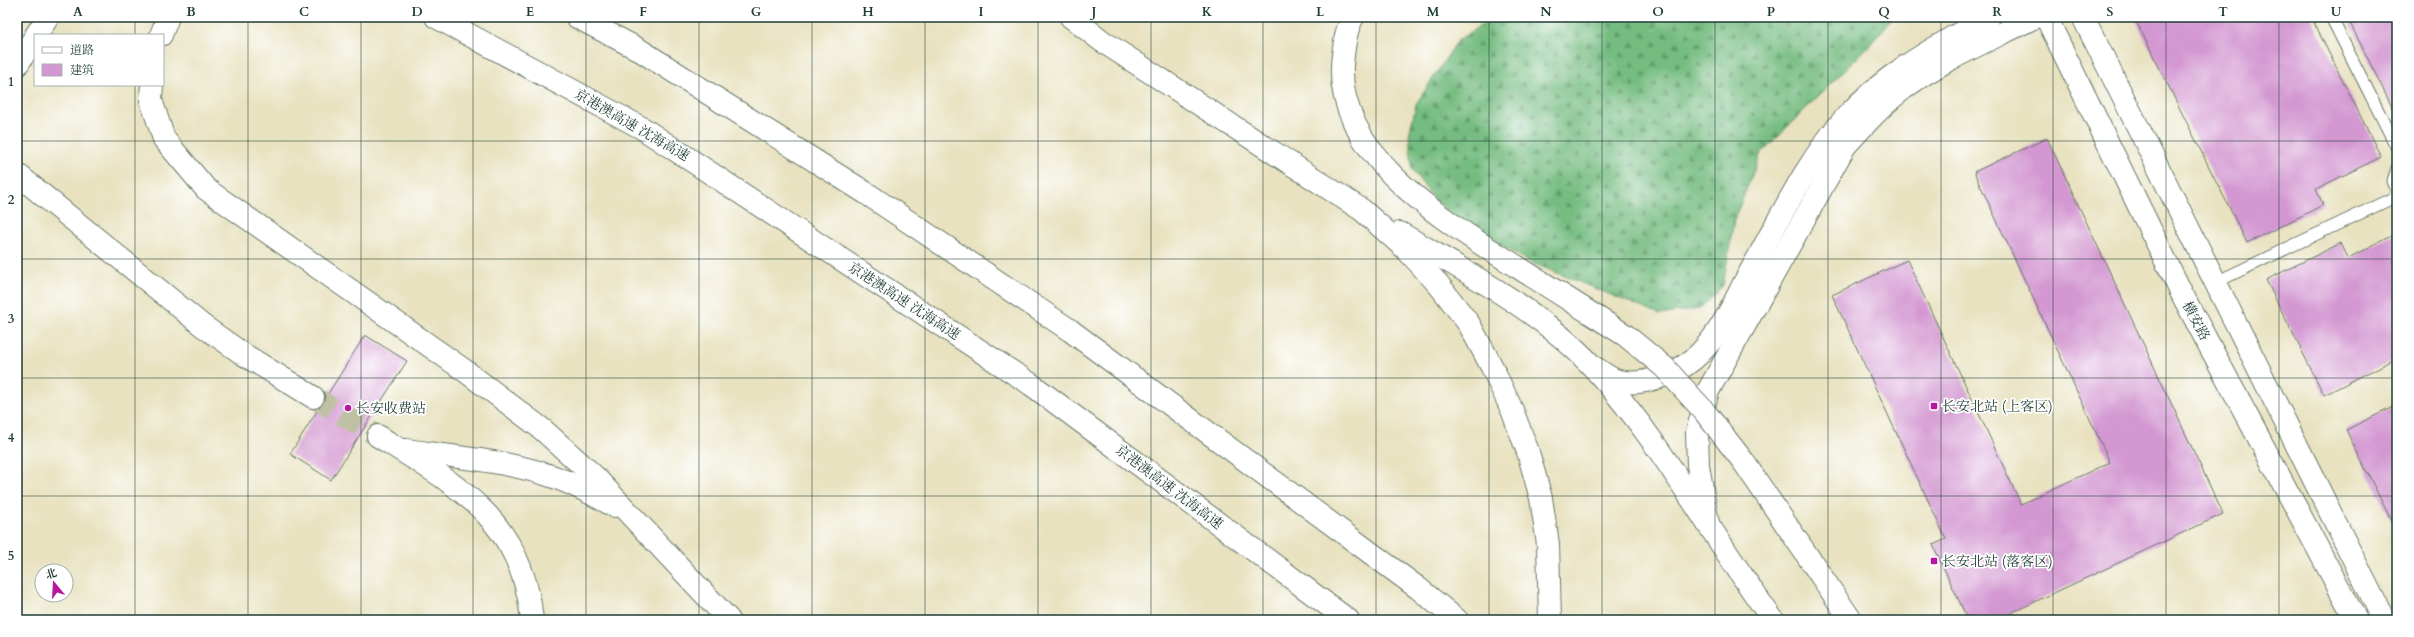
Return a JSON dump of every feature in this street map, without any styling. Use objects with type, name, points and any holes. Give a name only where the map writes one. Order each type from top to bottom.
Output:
[{"type":"main road","points":[[37,34],[48,17]]},
{"type":"main road","points":[[161,34],[168,17]]},
{"type":"main road","name":"京港澳高速 沈海高速","points":[[436,17],[642,128],[1025,380],[1348,620]]},
{"type":"main road","points":[[577,17],[638,49],[859,189],[1071,332],[1418,588],[1457,620]]},
{"type":"main road","points":[[1071,17],[1102,41],[1362,210],[1521,307],[1554,332],[1592,366],[1633,416],[1708,524],[1741,576],[1773,620]]},
{"type":"main road","points":[[1353,17],[1347,27],[1341,70],[1348,110],[1367,145],[1396,179],[1450,225],[1625,335],[1664,366],[1704,411],[1743,461],[1851,620]]},
{"type":"main road","points":[[1592,366],[1617,381],[1639,381],[1660,377],[1687,363],[1701,353],[1719,329],[1801,181],[1847,116],[1877,88],[1911,61],[1988,17]]},
{"type":"main road","points":[[1708,524],[1698,465],[1697,432],[1708,391],[1845,146],[1875,114],[1904,88],[1944,64],[2035,17]]},
{"type":"main road","name":"横安路","points":[[2046,17],[2184,298],[2356,620]]},
{"type":"main road","points":[[2083,17],[2214,283],[2384,620]]},
{"type":"main road","points":[[17,65],[34,39]]},
{"type":"main road","points":[[152,86],[151,100],[164,139],[206,189],[464,370],[542,429],[594,476],[729,620]]},
{"type":"main road","points":[[17,174],[203,326],[243,354],[313,397]]},
{"type":"main road","points":[[1362,210],[1407,250],[1439,285],[1469,324],[1492,367],[1528,452],[1541,498],[1548,544],[1550,620]]},
{"type":"main road","points":[[378,436],[449,480],[474,499],[498,526],[516,556],[530,601],[532,620]]},
{"type":"main road","points":[[399,449],[506,464],[548,475],[591,493],[633,517]]},
{"type":"lane","points":[[2331,17],[2397,148]]},
{"type":"lane","points":[[2397,168],[2393,181],[2397,191]]},
{"type":"lane","points":[[2214,283],[2397,196]]},
{"type":"green space","points":[[1494,17],[1894,17],[1867,48],[1761,153],[1734,220],[1723,286],[1699,309],[1660,315],[1530,262],[1461,222],[1433,199],[1412,169],[1409,135],[1416,104],[1458,40]]},
{"type":"building","points":[[2134,17],[2311,17],[2381,157],[2316,189],[2323,205],[2247,243]]},
{"type":"building","points":[[2347,17],[2397,17],[2397,117]]},
{"type":"building","points":[[2047,138],[2223,514],[1996,620],[1968,620],[1933,545],[1946,539],[1832,295],[1907,260],[2021,504],[2110,462],[1974,172]]},
{"type":"building","points":[[2397,233],[2397,358],[2324,395],[2266,280],[2341,243],[2348,258]]},
{"type":"building","name":"长安收费站","points":[[365,335],[407,361],[331,480],[290,454]]},
{"type":"building","points":[[2397,405],[2397,532],[2346,430]]},
{"type":"tunnel","points":[[313,397],[378,436]]},
{"type":"place","name":"长安北站 (上客区)","points":[[1934,406]]},
{"type":"place","name":"长安收费站","points":[[348,408]]},
{"type":"place","name":"长安北站 (落客区)","points":[[1934,561]]}]
